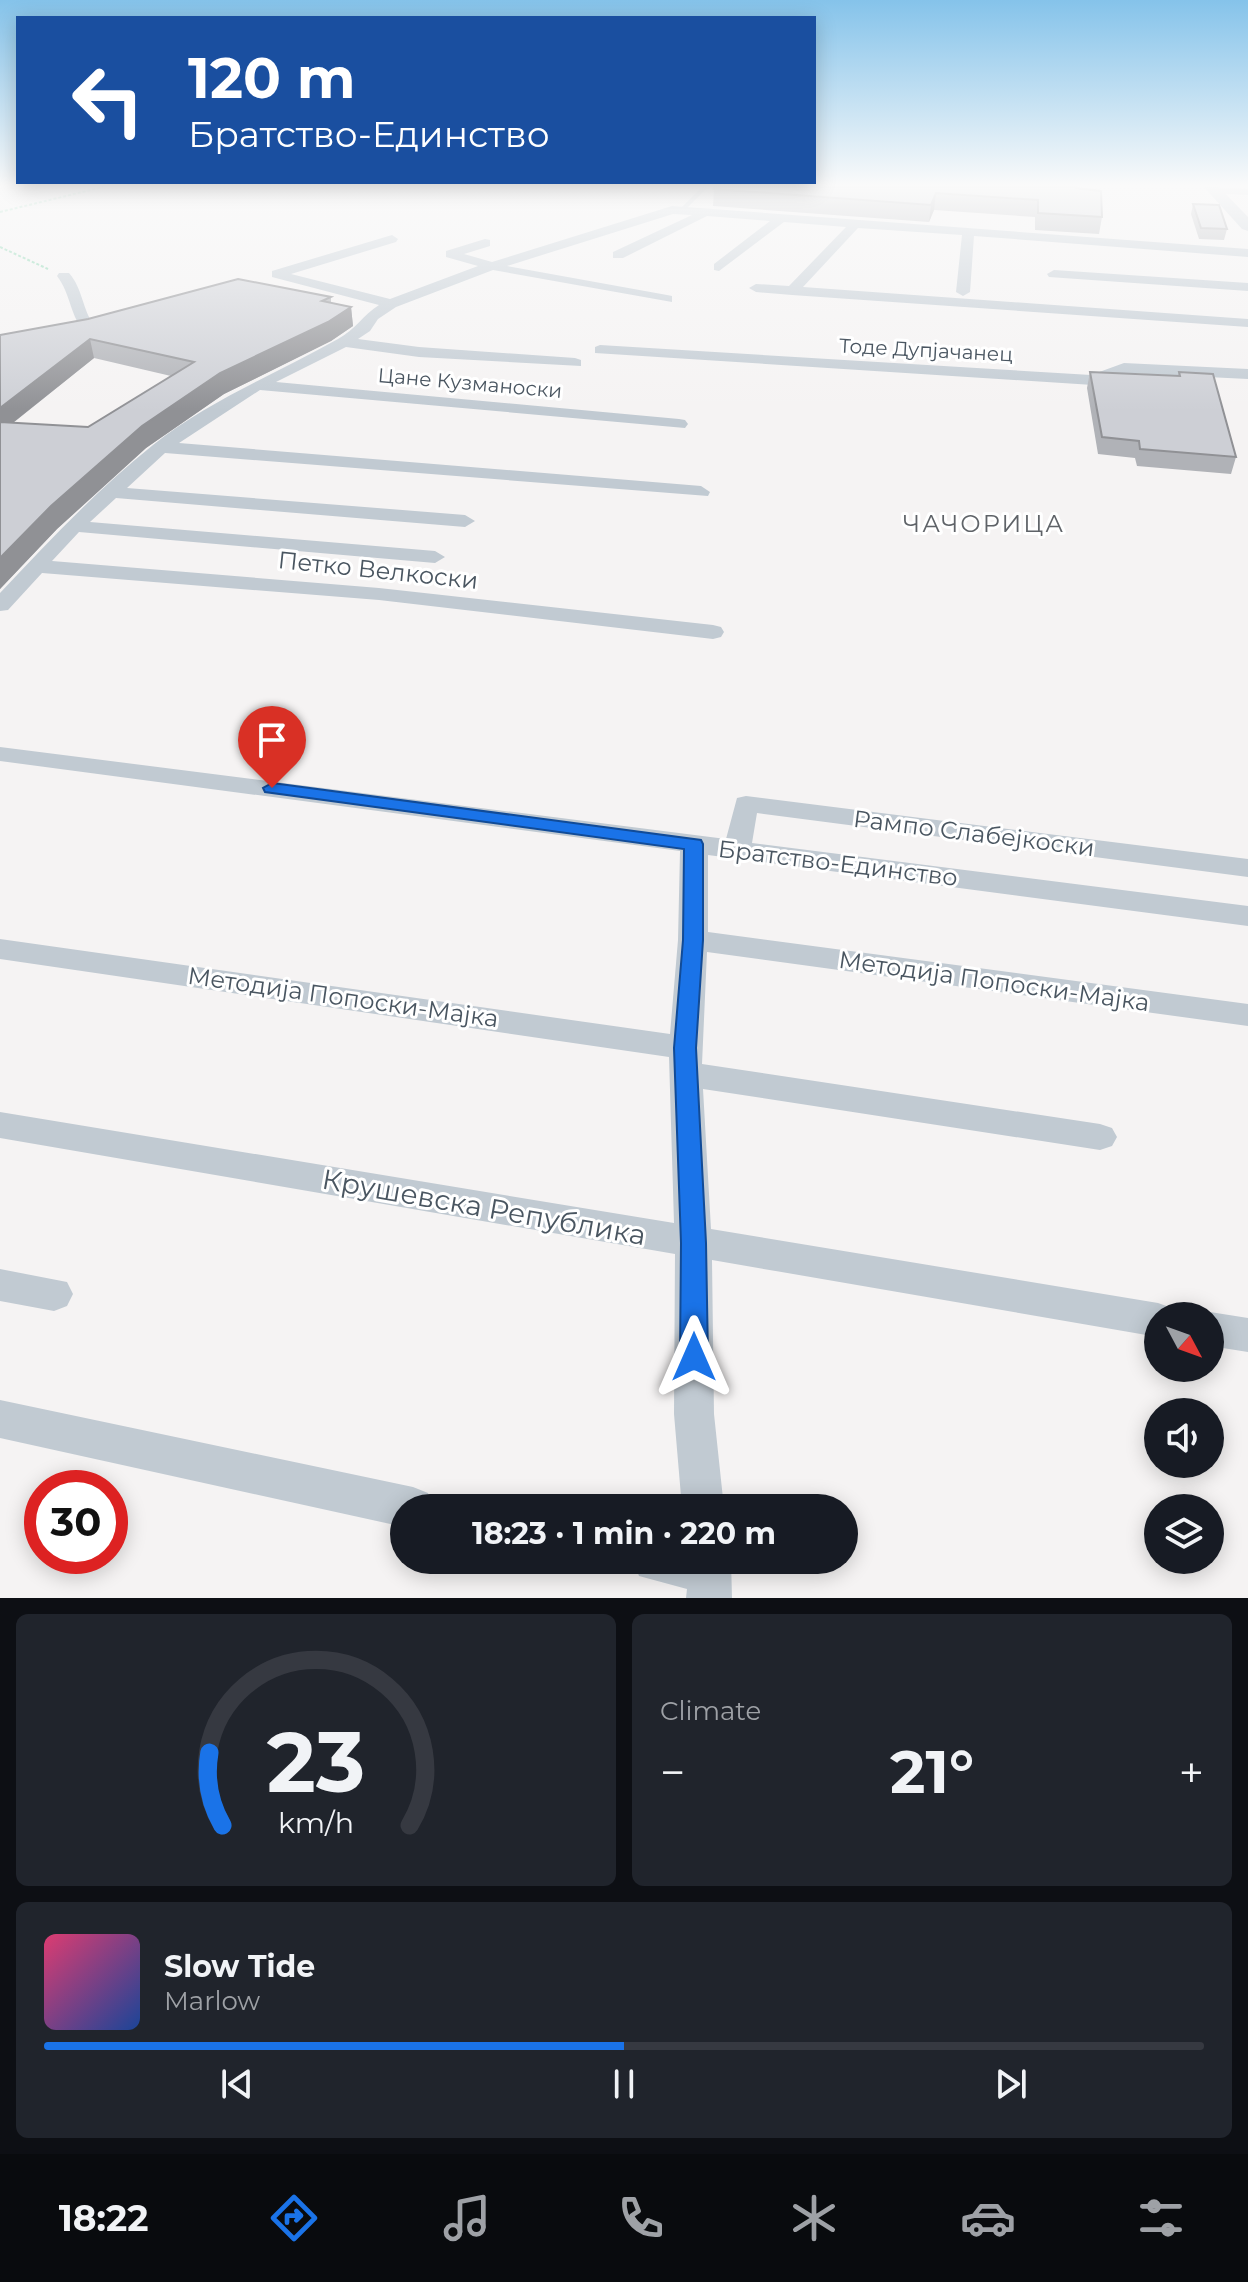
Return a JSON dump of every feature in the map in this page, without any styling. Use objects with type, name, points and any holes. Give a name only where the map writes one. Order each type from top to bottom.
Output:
[{"type":"street","points":[[312,262],[277,274],[391,304]]},
{"type":"street","points":[[474,262],[667,299]]},
{"type":"street","points":[[0,605],[74,526],[161,447],[257,385],[344,342],[365,328],[365,315],[508,262]]},
{"type":"street","points":[[719,267],[726,262]]},
{"type":"street","points":[[792,291],[820,262]]},
{"type":"street","points":[[963,292],[966,262]]},
{"type":"street","points":[[1054,274],[1092,262]]},
{"type":"street","points":[[1106,262],[1248,287]]},
{"type":"street","points":[[64,276],[75,287],[80,321],[91,331],[121,323]]},
{"type":"street","points":[[756,288],[1248,323]]},
{"type":"street","points":[[344,342],[419,352],[575,363]]},
{"type":"street","name":"Тоде Дупјачанец","points":[[600,350],[1093,380],[1124,368],[1248,374]]},
{"type":"street","name":"Цане Кузманоски","points":[[257,385],[679,424]]},
{"type":"street","points":[[161,447],[701,492]]},
{"type":"street","points":[[113,492],[465,521]]},
{"type":"street","name":"Петко Велкоски","points":[[74,526],[435,557]]},
{"type":"street","name":"Петко Велкоски","points":[[37,566],[379,594],[713,632]]},
{"type":"street","name":"Братство-Единство","points":[[0,754],[1248,916]]},
{"type":"street","name":"Рампо Слабејкоски","points":[[737,850],[746,804],[1248,868]]},
{"type":"street","points":[[694,844],[693,940],[685,1061],[693,1243],[694,1414],[702,1494]]},
{"type":"street","name":"Методија Попоски-Мајка","points":[[693,940],[1248,1015]]},
{"type":"street","name":"Методија Попоски-Мајка","points":[[0,949],[685,1061],[1100,1137]]},
{"type":"street","name":"Крушевска Република","points":[[0,1125],[1144,1318]]},
{"type":"street","points":[[0,1285],[54,1294]]},
{"type":"street","points":[[1224,1331],[1248,1335]]},
{"type":"street","points":[[0,1419],[390,1503]]},
{"type":"path","points":[[32,262],[64,276]]},
{"type":"building","points":[[238,279],[331,297],[322,301],[351,307],[328,322],[220,373],[142,426],[51,506],[0,558],[0,422],[88,427],[194,362],[90,339],[0,408],[0,335],[88,319]]},
{"type":"building","points":[[1090,372],[1180,376],[1179,372],[1213,374],[1236,457],[1140,449],[1139,441],[1102,437]]},
{"type":"district","name":"ЧАЧОРИЦА","points":[[984,523]]},
{"type":"route","points":[[272,788],[694,844],[693,940],[685,1048],[694,1357]]}]
